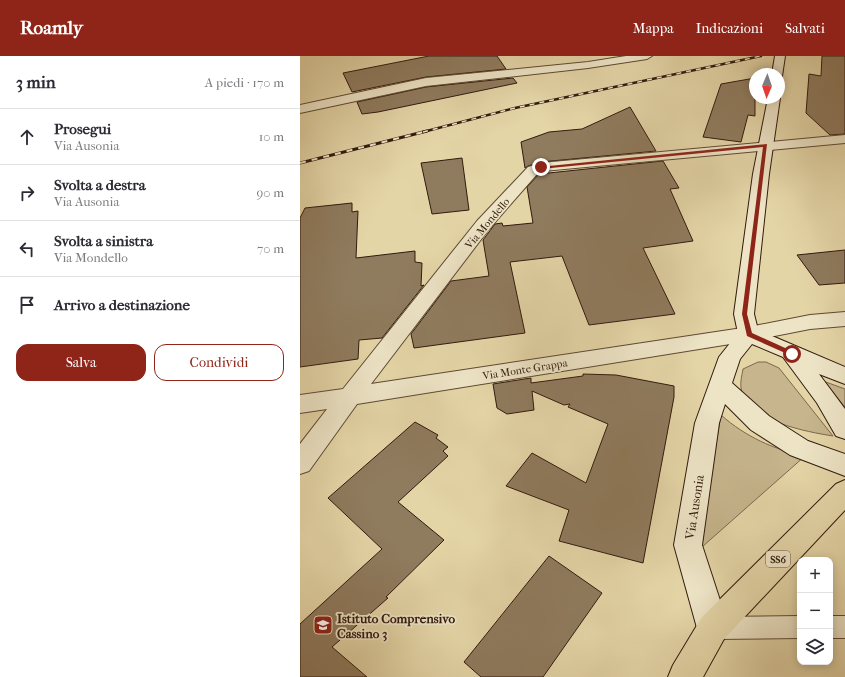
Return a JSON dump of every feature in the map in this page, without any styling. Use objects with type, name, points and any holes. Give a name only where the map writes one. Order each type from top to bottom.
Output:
[{"type":"main road","name":"SS6","points":[[685,677],[713,628],[845,492]]},
{"type":"street","points":[[300,109],[426,82],[588,65],[647,56]]},
{"type":"street","points":[[773,104],[766,145],[744,314],[749,334],[845,376]]},
{"type":"street","name":"Via Mondello","points":[[300,463],[349,397],[483,225],[533,170],[541,167],[766,145],[845,139]]},
{"type":"street","name":"Via Monte Grappa","points":[[300,404],[749,334],[810,322],[845,319]]},
{"type":"street","name":"Via Ausonia","points":[[713,628],[688,545],[708,423],[730,357],[749,334]]},
{"type":"street","points":[[792,354],[825,397],[845,429]]},
{"type":"street","points":[[721,386],[760,423],[792,444],[845,465]]},
{"type":"lane","points":[[713,628],[797,627]]},
{"type":"lane","points":[[833,627],[845,627]]},
{"type":"shaded area","points":[[758,362],[766,362],[779,368],[833,436],[794,428],[779,423],[765,417],[754,409],[745,399],[741,388],[741,381],[743,369]]},
{"type":"shaded area","points":[[823,381],[845,389],[845,407]]},
{"type":"shaded area","points":[[721,415],[740,430],[760,441],[782,450],[805,456],[702,547],[706,503]]},
{"type":"building","points":[[429,56],[497,56],[506,69],[426,77],[352,92],[343,73]]},
{"type":"building","points":[[822,56],[845,56],[845,134],[830,135],[806,113],[809,74],[821,76]]},
{"type":"building","points":[[513,78],[517,83],[378,112],[362,114],[357,102],[426,87]]},
{"type":"building","points":[[749,79],[749,104],[755,104],[755,116],[748,115],[741,142],[703,137],[721,84]]},
{"type":"building","points":[[630,107],[656,151],[541,162],[525,168],[521,142],[549,132],[582,129]]},
{"type":"building","points":[[462,158],[469,210],[432,214],[421,163]]},
{"type":"building","points":[[663,161],[679,188],[670,189],[693,241],[643,248],[675,314],[589,325],[562,256],[510,262],[525,333],[414,348],[411,334],[451,281],[489,276],[483,240],[495,224],[502,223],[503,226],[533,223],[527,187],[539,174]]},
{"type":"building","points":[[352,203],[352,212],[358,211],[356,258],[415,251],[415,262],[422,263],[421,286],[424,285],[382,338],[359,340],[358,359],[300,367],[300,218],[305,208]]},
{"type":"building","points":[[845,250],[845,283],[819,285],[797,255]]},
{"type":"building","points":[[583,374],[616,375],[674,386],[674,397],[643,563],[559,541],[569,510],[506,486],[532,453],[586,483],[608,424],[568,407],[570,404],[564,405],[532,391],[534,410],[507,414],[497,408],[493,384],[531,378],[531,383],[583,376]]},
{"type":"building","points":[[415,422],[438,435],[436,438],[448,447],[443,451],[448,456],[398,502],[444,540],[386,597],[388,598],[332,647],[367,677],[300,677],[300,624],[382,549],[328,498]]},
{"type":"building","points":[[549,556],[602,593],[543,677],[481,677],[464,662]]},
{"type":"railway","points":[[423,132],[515,108],[761,56]]},
{"type":"railway","points":[[300,163],[427,131]]},
{"type":"place","name":"Istituto Comprensivo Cassino 3","points":[[323,625]]},
{"type":"route","points":[[541,167],[766,145],[761,174],[744,314],[749,334],[792,354]]}]
